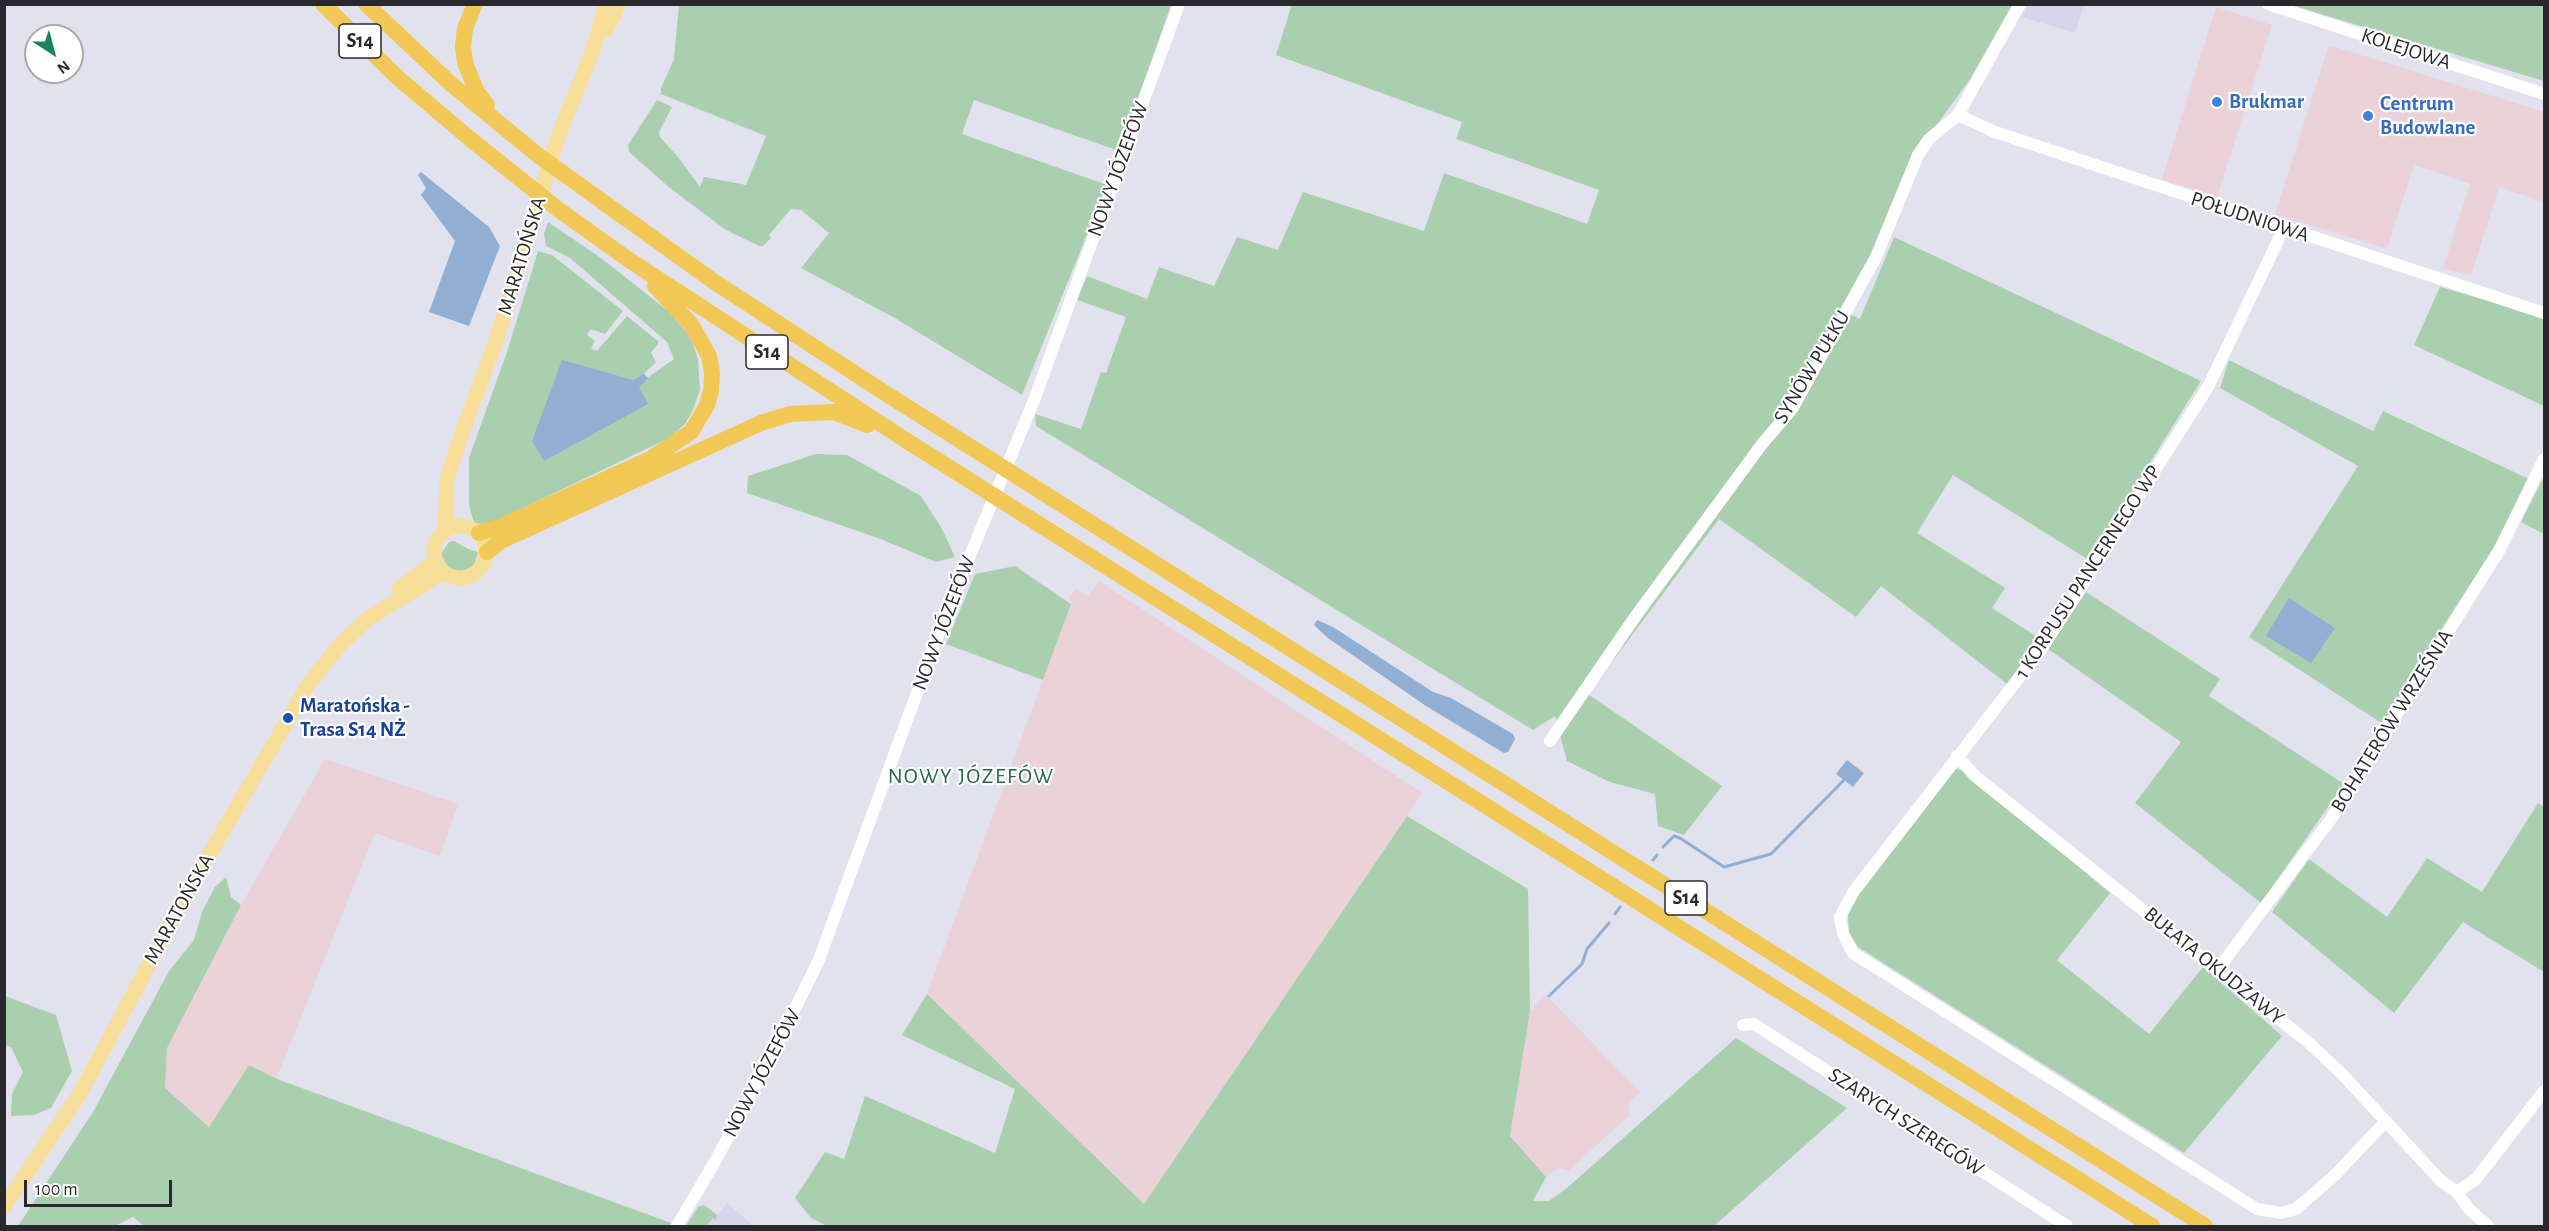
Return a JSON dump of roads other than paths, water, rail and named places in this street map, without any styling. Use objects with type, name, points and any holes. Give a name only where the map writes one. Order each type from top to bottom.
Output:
[{"type":"highway","name":"S14","points":[[323,4],[397,76],[529,188],[629,260],[907,441],[2152,1227]]},
{"type":"highway","name":"S14","points":[[366,4],[451,84],[539,156],[713,281],[983,455],[2205,1227]]},
{"type":"highway","points":[[476,4],[465,28],[463,46],[465,63],[477,92],[501,125]]},
{"type":"highway","points":[[471,530],[502,526],[650,459],[691,432],[701,418],[711,392],[712,373],[705,348],[691,324],[629,260]]},
{"type":"highway","points":[[487,552],[501,541],[726,438],[790,414],[834,412],[907,441]]},
{"type":"main road","name":"MARATOŃSKA","points":[[445,531],[446,487],[453,463],[497,338],[558,137],[593,50],[606,4]]},
{"type":"main road","name":"MARATOŃSKA","points":[[593,50],[619,4]]},
{"type":"main road","name":"MARATOŃSKA","points":[[453,463],[456,513],[471,530]]},
{"type":"main road","points":[[451,527],[471,530],[487,552],[486,560],[476,574],[459,579],[445,574],[435,559],[435,544],[451,527]]},
{"type":"main road","name":"MARATOŃSKA","points":[[4,1207],[84,1086],[181,904],[303,693],[328,658],[376,607],[435,559]]},
{"type":"main road","name":"MARATOŃSKA","points":[[366,620],[437,576],[445,574]]},
{"type":"street","name":"NOWY JÓZEFÓW","points":[[677,1227],[765,1069],[818,962],[946,614],[1034,400],[1179,4]]},
{"type":"street","name":"SYNÓW PUŁKU","points":[[1550,741],[1635,616],[1762,444],[1792,409],[1876,257],[1918,155],[1929,139],[1958,115],[2020,4]]},
{"type":"street","name":"KOLEJOWA","points":[[2268,4],[2544,94]]},
{"type":"street","name":"POŁUDNIOWA","points":[[1958,115],[1995,132],[2544,313]]},
{"type":"street","name":"1 KORPUSU PANCERNEGO WP","points":[[2284,228],[2208,387],[2042,648],[1854,891],[1840,917],[1843,934],[1853,953],[2257,1209],[2281,1213],[2296,1209],[2335,1174],[2385,1122]]},
{"type":"street","name":"BOHATERÓW WRZEŚNIA","points":[[2218,969],[2331,819],[2500,549],[2544,459]]},
{"type":"street","name":"BUŁATA OKUDŻAWY","points":[[1957,756],[1975,776],[2308,1042],[2342,1074],[2441,1180],[2457,1192],[2469,1209],[2488,1227]]},
{"type":"street","name":"SZARYCH SZEREGÓW","points":[[1743,1025],[1754,1024],[2067,1227]]},
{"type":"street","points":[[2457,1192],[2476,1179],[2544,1092]]},
{"type":"water","points":[[421,172],[489,227],[500,246],[469,326],[429,312],[455,241],[421,195],[426,188],[418,175]]},
{"type":"water","points":[[562,360],[633,380],[644,374],[648,378],[639,387],[648,404],[544,461],[532,441]]},
{"type":"water","points":[[2289,598],[2335,628],[2311,663],[2266,636]]},
{"type":"water","points":[[1317,620],[1333,627],[1433,692],[1451,698],[1513,734],[1515,739],[1508,752],[1504,753],[1426,706],[1328,638],[1314,625]]},
{"type":"water","points":[[1847,760],[1864,773],[1853,787],[1836,774]]},
{"type":"waterway","points":[[1663,847],[1674,836],[1724,867],[1771,854],[1844,780]]},
{"type":"waterway","points":[[1653,860],[1657,855]]},
{"type":"waterway","points":[[1615,914],[1620,907]]},
{"type":"waterway","points":[[1549,996],[1582,964],[1587,949],[1609,923]]},
{"type":"place","name":"Brukmar","points":[[2217,102]]},
{"type":"place","name":"Centrum Budowlane","points":[[2368,116]]},
{"type":"place","name":"Maratońska - Trasa S14 NŻ","points":[[288,718]]},
{"type":"district","name":"NOWY JÓZEFÓW","points":[[971,776]]}]
